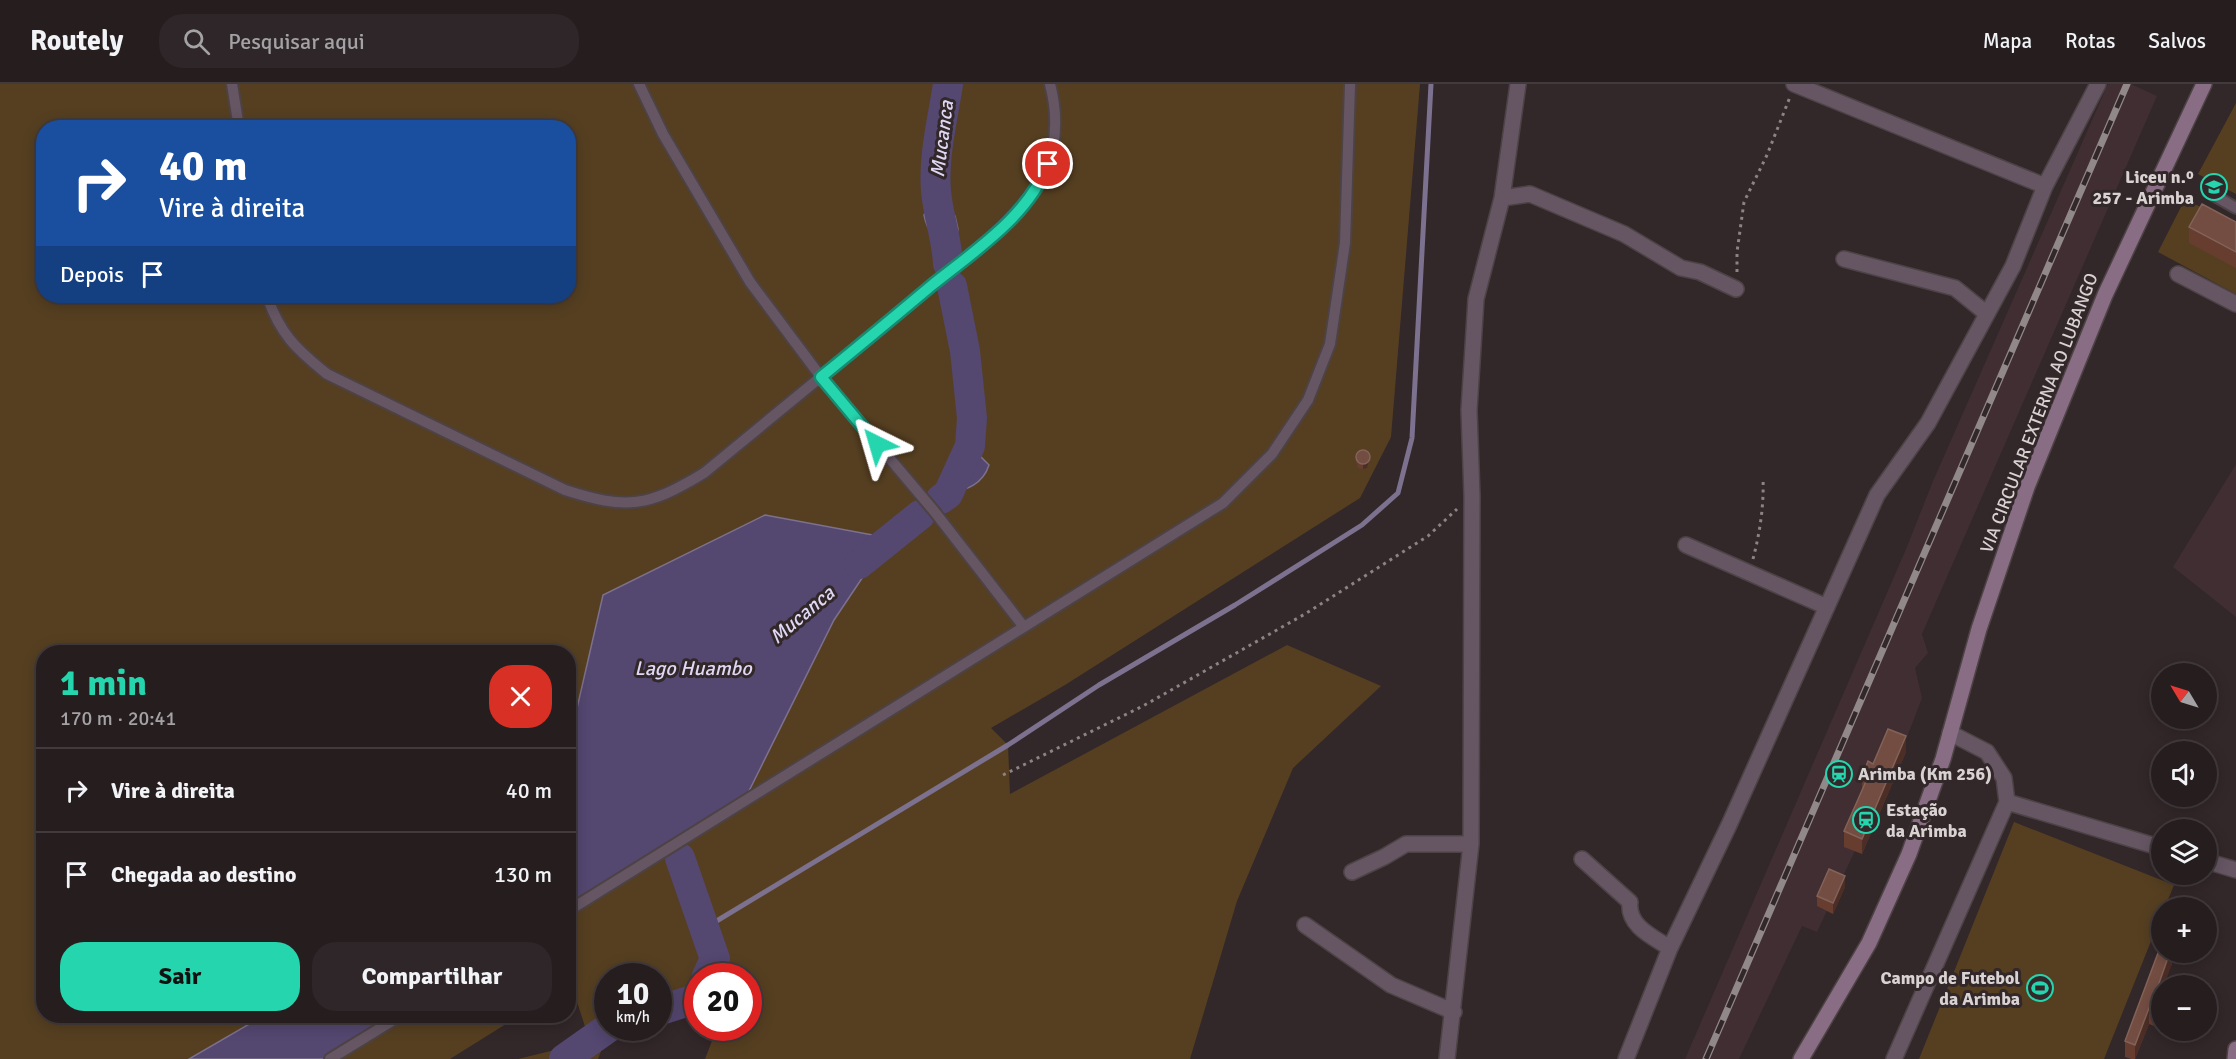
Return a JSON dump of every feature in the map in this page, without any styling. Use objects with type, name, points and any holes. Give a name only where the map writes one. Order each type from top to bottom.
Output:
[{"type":"main road","name":"VIA CIRCULAR EXTERNA AO LUBANGO","points":[[1801,1059],[1869,943],[1909,854],[1943,759],[1979,629],[2027,487],[2105,295],[2205,84]]},
{"type":"main road","points":[[2235,1059],[2236,1049]]},
{"type":"street","points":[[1447,1059],[1472,844],[1472,496],[1469,410],[1476,299],[1502,198],[1518,84]]},
{"type":"street","points":[[1795,84],[2045,186]]},
{"type":"street","points":[[1626,1059],[1670,948],[1729,825],[1877,495],[1929,423],[2013,266],[2045,186],[2098,84]]},
{"type":"street","points":[[1502,198],[1530,194],[1624,234],[1681,268],[1700,272],[1736,289]]},
{"type":"street","points":[[1844,259],[1955,288],[1987,314]]},
{"type":"street","points":[[2178,274],[2236,304]]},
{"type":"street","points":[[1686,545],[1827,606]]},
{"type":"street","points":[[1894,1059],[2007,802],[2004,777],[1987,752],[1950,733]]},
{"type":"street","points":[[2007,802],[2151,845]]},
{"type":"street","points":[[1352,872],[1384,858],[1406,844],[1472,844]]},
{"type":"street","points":[[1582,859],[1630,902],[1629,910],[1634,923],[1670,948]]},
{"type":"street","points":[[2217,864],[2236,870]]},
{"type":"street","points":[[1305,925],[1392,985],[1454,1012]]},
{"type":"lane","points":[[232,84],[238,120]]},
{"type":"lane","points":[[639,84],[663,134],[750,282],[821,377],[934,511],[1024,627]]},
{"type":"lane","points":[[269,303],[275,320],[297,350],[327,374],[565,490],[625,504],[652,500],[678,489],[704,473],[990,238],[1018,211],[1041,181],[1054,147],[1056,107],[1050,84]]},
{"type":"lane","points":[[576,906],[1223,502],[1272,454],[1308,400],[1330,344],[1345,243],[1350,84]]},
{"type":"lane","points":[[2208,192],[2236,208]]},
{"type":"lane","points":[[330,1059],[389,1023]]},
{"type":"path","points":[[1736,289],[1737,252],[1744,202],[1767,154],[1795,84]]},
{"type":"path","points":[[1750,572],[1760,533],[1764,499],[1763,478]]},
{"type":"path","points":[[1003,776],[1143,706],[1305,614],[1428,536],[1472,496]]},
{"type":"shaded area","points":[[0,84],[1420,84],[1391,437],[1360,498],[1065,685],[991,728],[1008,745],[1010,794],[1287,645],[1381,686],[1293,768],[1237,901],[1190,1059],[705,1059],[712,1041],[762,1041],[762,963],[684,963],[684,1003],[672,1007],[672,963],[594,963],[594,1041],[605,1041],[598,1059],[518,1059],[571,1046],[587,1033],[576,999],[576,645],[36,645],[36,1023],[508,1023],[450,1059],[0,1059]]},
{"type":"shaded area","points":[[2108,84],[2131,84],[2157,96],[1922,634],[1928,653],[1915,668],[1922,698],[1902,750],[1817,932],[1802,926],[1739,1059],[1685,1059],[1906,549],[1933,481]]},
{"type":"shaded area","points":[[2236,103],[2236,194],[2198,174]]},
{"type":"shaded area","points":[[2185,199],[2220,217],[2236,268],[2236,294],[2158,252]]},
{"type":"shaded area","points":[[2236,464],[2236,617],[2173,567]]},
{"type":"shaded area","name":"Campo de Futebol da Arimba","points":[[2014,822],[2151,876],[2151,885],[2174,885],[2169,897],[2151,897],[2151,941],[2104,1059],[1919,1059]]},
{"type":"water","points":[[936,191],[944,205],[955,216],[958,229],[955,243],[948,250],[932,236],[924,215],[930,207],[930,194]]},
{"type":"water","points":[[970,446],[989,465],[986,472],[973,485],[948,494],[942,487],[945,475],[952,464]]},
{"type":"water","name":"Lago Huambo","points":[[765,515],[889,538],[834,620],[744,801],[576,907],[576,713],[603,595]]},
{"type":"water","points":[[251,1023],[389,1023],[330,1059],[189,1059]]},
{"type":"building","points":[[2202,204],[2236,222],[2236,252],[2189,227]]},
{"type":"building","points":[[1363,450],[1368,452],[1370,457],[1368,462],[1363,464],[1358,462],[1356,457],[1358,452]]},
{"type":"building","name":"Estação da Arimba","points":[[1888,729],[1906,736],[1862,839],[1844,831],[1867,779],[1862,777],[1868,761],[1873,764]]},
{"type":"building","points":[[1829,869],[1845,876],[1833,903],[1817,896]]},
{"type":"building","points":[[2154,963],[2166,963],[2162,975],[2151,975],[2151,1009],[2149,1008],[2135,1045],[2125,1041]]},
{"type":"waterway","name":"Mucanca","points":[[948,84],[935,178],[948,264]]},
{"type":"waterway","points":[[705,928],[1008,745],[1099,685],[1235,605],[1362,525],[1398,493],[1412,438],[1431,84]]},
{"type":"waterway","name":"Mucanca","points":[[941,499],[948,494],[970,446],[972,418],[965,351],[952,286]]},
{"type":"waterway","name":"Mucanca","points":[[859,564],[920,515]]},
{"type":"waterway","name":"Mucanca","points":[[680,858],[715,959],[713,963]]},
{"type":"waterway","name":"Mucanca","points":[[672,1006],[684,1003]]},
{"type":"waterway","name":"Mucanca","points":[[564,1059],[594,1038]]},
{"type":"railway","points":[[1706,1059],[2127,84]]},
{"type":"place","name":"Liceu n.º 257 - Arimba","points":[[2214,187]]},
{"type":"place","name":"Arimba (Km 256)","points":[[1839,774]]},
{"type":"place","name":"Estação da Arimba","points":[[1866,820]]},
{"type":"place","name":"Campo de Futebol da Arimba","points":[[2040,988]]},
{"type":"route","points":[[877,444],[821,377],[990,238],[1018,211],[1041,181],[1048,164]]}]
